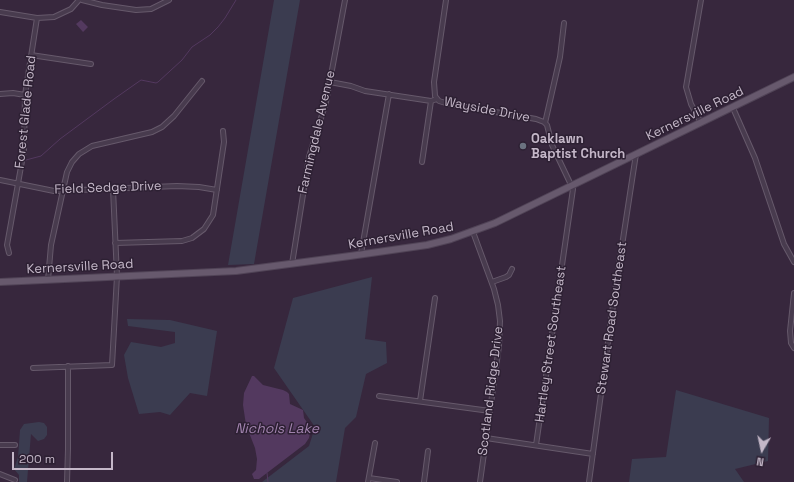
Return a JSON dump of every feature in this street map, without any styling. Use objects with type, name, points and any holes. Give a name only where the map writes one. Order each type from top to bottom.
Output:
[{"type":"main road","name":"Kernersville Road","points":[[0,282],[236,271],[427,245],[451,239],[472,232],[571,186],[794,77]]},
{"type":"street","points":[[0,12],[37,18],[54,17],[71,9],[80,0],[136,10],[151,9],[169,0]]},
{"type":"street","name":"Farmingdale Avenue","points":[[292,264],[309,157],[324,109],[345,0]]},
{"type":"street","name":"Wayside Drive","points":[[446,0],[434,82],[434,91],[437,99],[449,104],[536,119],[545,123],[552,144],[571,186]]},
{"type":"street","points":[[701,0],[686,87],[691,104],[701,123]]},
{"type":"street","name":"Forest Glade Road","points":[[10,253],[7,244],[24,150],[25,95],[37,18]]},
{"type":"street","points":[[545,123],[560,57],[564,23]]},
{"type":"street","points":[[31,55],[91,64]]},
{"type":"street","points":[[48,280],[51,245],[63,191],[69,167],[79,154],[92,146],[152,132],[162,127],[174,116],[202,81]]},
{"type":"street","points":[[330,82],[351,86],[365,91],[431,101],[437,99]]},
{"type":"street","points":[[0,94],[12,93],[25,95]]},
{"type":"street","points":[[361,254],[389,94]]},
{"type":"street","points":[[422,162],[431,101]]},
{"type":"street","points":[[733,108],[754,158],[784,244],[794,262]]},
{"type":"street","points":[[115,244],[182,240],[197,235],[204,229],[210,220],[217,190],[224,142],[223,132]]},
{"type":"street","name":"Stewart Road Southeast","points":[[589,482],[614,298],[636,154]]},
{"type":"street","name":"Field Sedge Drive","points":[[0,180],[48,190],[63,191],[188,186],[217,190]]},
{"type":"street","name":"Hartley Street Southeast","points":[[536,445],[573,189],[571,186]]},
{"type":"street","points":[[32,368],[112,365],[116,276],[113,189]]},
{"type":"street","name":"Scotland Ridge Drive","points":[[472,232],[492,282],[498,305],[500,330],[480,482]]},
{"type":"street","points":[[492,282],[506,277],[512,269]]},
{"type":"street","points":[[794,293],[790,331],[791,343],[794,348]]},
{"type":"street","points":[[420,401],[435,298]]},
{"type":"street","points":[[67,482],[68,366]]},
{"type":"street","points":[[379,396],[490,410]]},
{"type":"street","points":[[486,438],[593,454]]},
{"type":"street","points":[[375,443],[368,480],[397,482]]},
{"type":"street","points":[[0,445],[15,445]]},
{"type":"street","points":[[424,482],[428,452]]},
{"type":"street","points":[[0,474],[15,480]]},
{"type":"shaded area","points":[[274,0],[300,0],[254,264],[228,265]]},
{"type":"shaded area","points":[[372,277],[365,339],[386,342],[387,363],[366,374],[356,417],[345,428],[336,482],[262,482],[309,446],[315,427],[274,368],[293,298]]},
{"type":"shaded area","points":[[127,319],[170,320],[217,331],[207,396],[190,393],[170,415],[160,412],[139,414],[128,378],[124,355],[131,342],[161,347],[175,343],[175,332],[128,326]]},
{"type":"shaded area","points":[[676,390],[769,418],[768,461],[735,469],[744,482],[629,482],[632,459],[666,457]]},
{"type":"shaded area","points":[[39,422],[44,423],[47,427],[47,435],[44,439],[38,441],[31,434],[27,482],[19,482],[19,475],[14,469],[18,457],[20,430],[24,424]]},
{"type":"water","points":[[81,20],[88,27],[83,32],[76,24]]},
{"type":"water","name":"Nichols Lake","points":[[252,376],[254,376],[263,385],[287,392],[289,394],[290,404],[303,410],[304,418],[311,428],[309,438],[305,444],[259,479],[254,479],[252,474],[256,470],[257,459],[255,448],[246,425],[243,405],[244,393]]},
{"type":"waterway","points":[[26,160],[41,156],[60,139],[141,80],[156,83],[158,82],[182,60],[192,47],[210,35],[218,27],[236,0]]},
{"type":"waterway","points":[[267,473],[268,482]]},
{"type":"place","name":"Oaklawn Baptist Church","points":[[523,146]]}]
